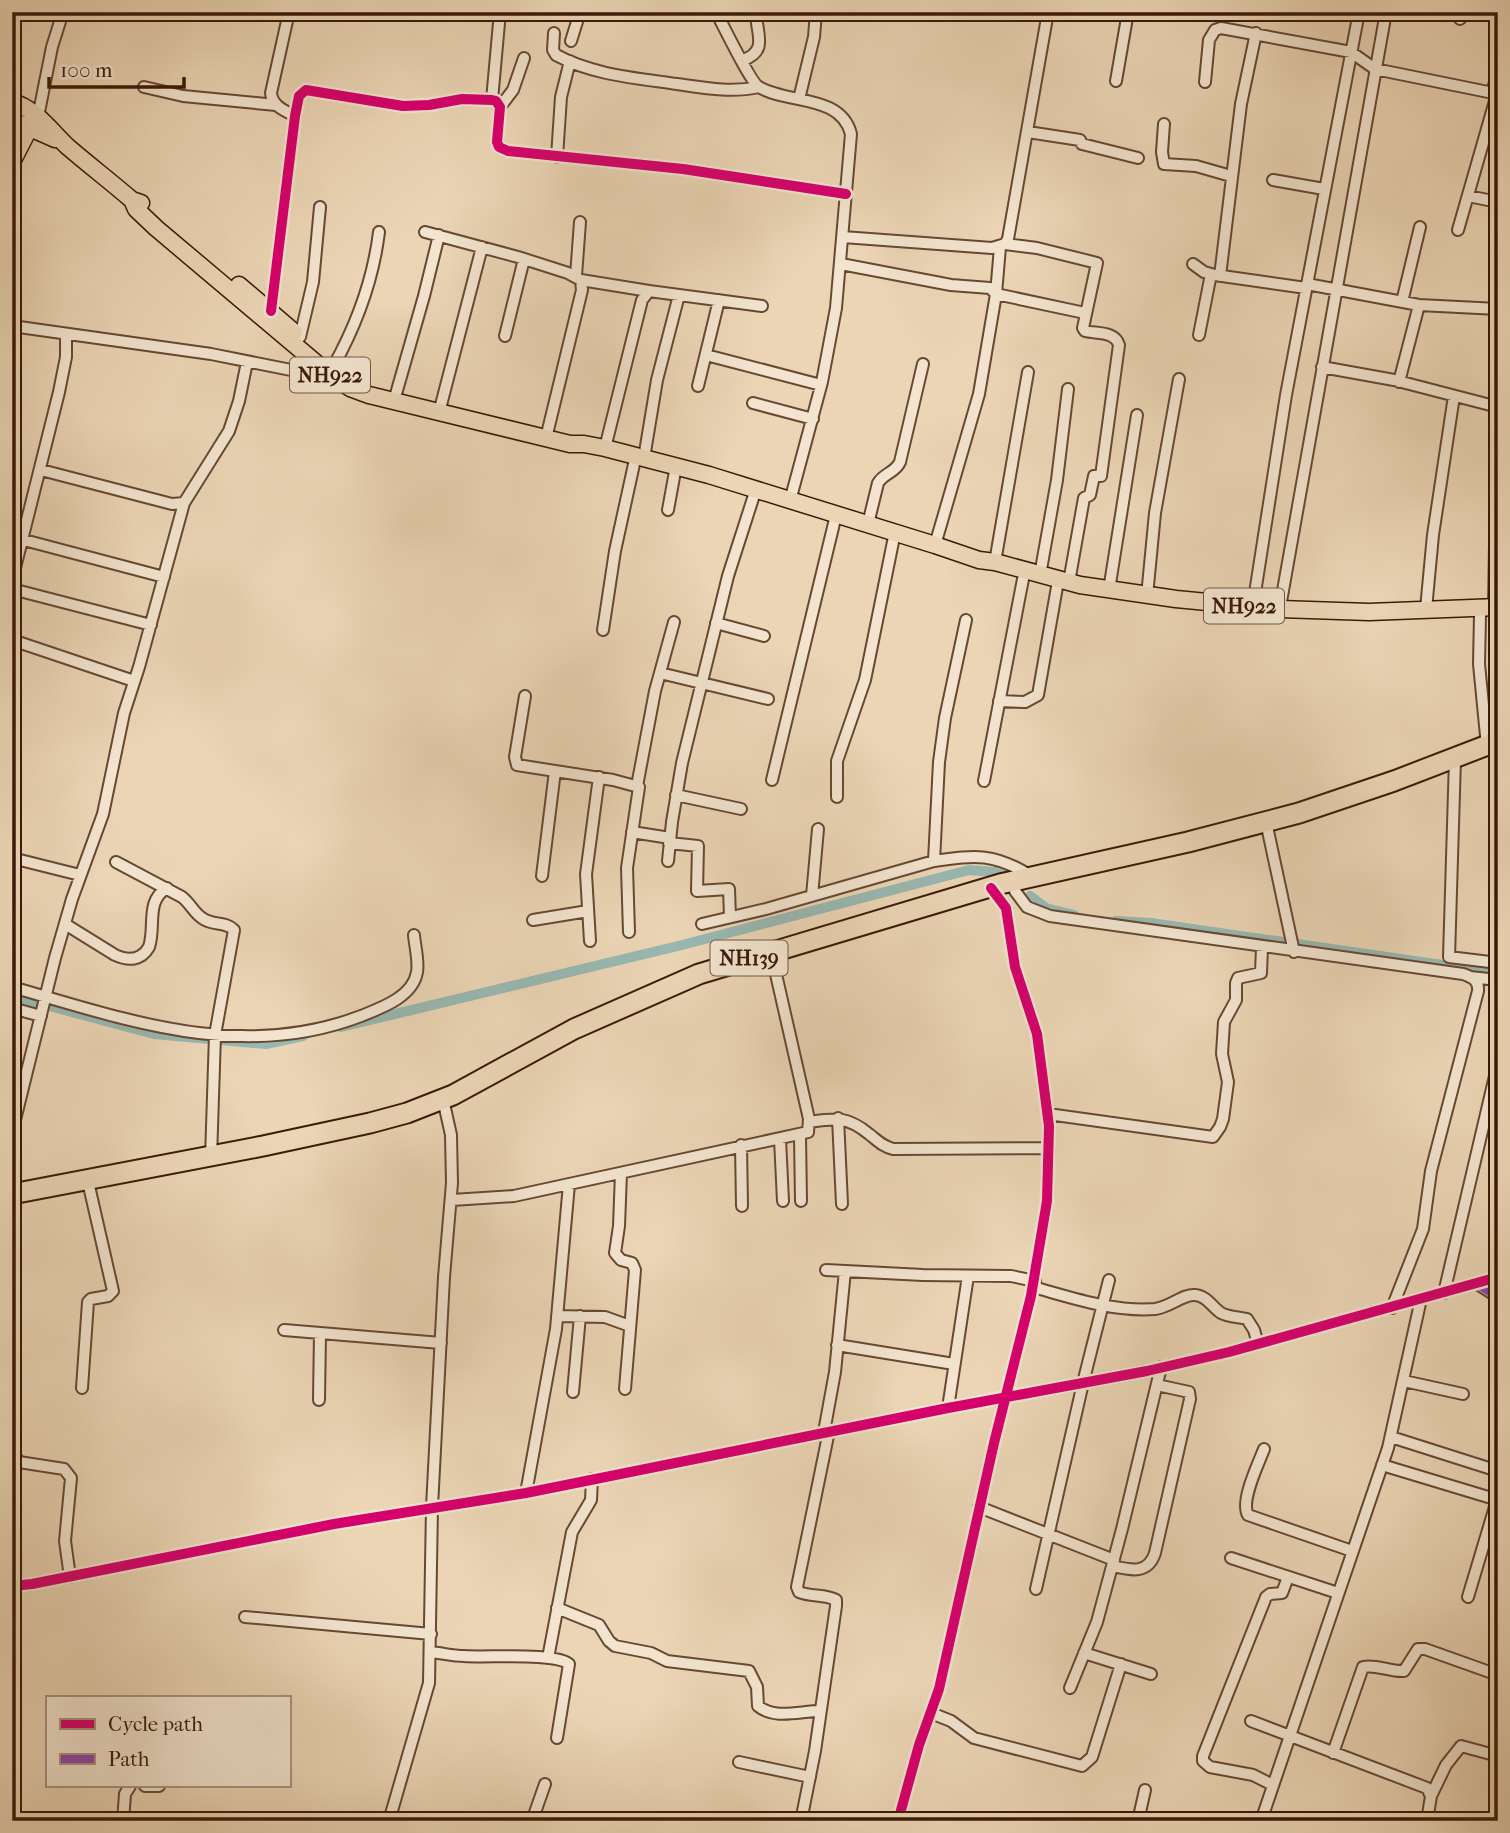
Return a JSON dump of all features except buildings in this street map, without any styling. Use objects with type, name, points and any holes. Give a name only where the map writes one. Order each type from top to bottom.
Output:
[{"type":"highway","name":"NH139","points":[[444,1104],[574,1029],[699,974],[1001,891],[1268,831],[1455,764],[1494,746]]},
{"type":"highway","name":"NH139","points":[[12,1194],[370,1132],[444,1104],[580,1037],[672,995],[725,975],[1001,891],[1031,876],[1301,817]]},
{"type":"highway","name":"NH139","points":[[12,1203],[211,1159]]},
{"type":"main road","points":[[16,103],[24,121],[67,145],[132,200],[142,203],[271,311],[331,370],[362,385],[548,430],[584,444]]},
{"type":"main road","points":[[12,162],[24,121]]},
{"type":"main road","name":"NH922","points":[[132,200],[136,209],[156,228],[349,387],[369,395],[570,444],[605,448],[676,466],[1063,584],[1252,610]]},
{"type":"main road","points":[[987,561],[991,569],[1023,579],[1063,584],[1146,603],[1368,619],[1492,611]]},
{"type":"main road","name":"NH922","points":[[1279,612],[1426,609],[1492,611]]},
{"type":"street","points":[[24,121],[63,12]]},
{"type":"street","points":[[289,12],[271,99],[295,116]]},
{"type":"street","points":[[500,12],[497,136],[499,146],[508,151],[683,169],[846,194]]},
{"type":"street","points":[[571,41],[580,12]]},
{"type":"street","points":[[716,12],[758,87]]},
{"type":"street","points":[[743,60],[757,52],[759,36],[756,12]]},
{"type":"street","points":[[799,99],[814,37],[816,12]]},
{"type":"street","points":[[935,545],[979,394],[1003,245],[1008,239],[1048,12]]},
{"type":"street","points":[[1116,81],[1128,12]]},
{"type":"street","points":[[1252,610],[1286,395],[1359,12]]},
{"type":"street","points":[[1279,612],[1387,12]]},
{"type":"street","points":[[1205,82],[1209,40],[1215,30],[1229,28],[1351,52],[1375,69],[1495,94]]},
{"type":"street","points":[[554,33],[554,52],[570,61],[628,78],[721,90],[758,87],[828,108],[845,119],[849,125],[851,149],[836,308],[813,419],[790,501]]},
{"type":"street","points":[[1199,335],[1216,275],[1241,104],[1256,33]]},
{"type":"street","points":[[496,104],[513,90],[524,58]]},
{"type":"street","points":[[556,157],[561,97],[570,61]]},
{"type":"street","points":[[1458,230],[1495,94],[1498,71]]},
{"type":"street","points":[[144,87],[183,96],[276,105]]},
{"type":"street","points":[[271,311],[299,96],[306,90],[403,106],[429,105],[469,98],[496,104]]},
{"type":"street","points":[[1164,124],[1164,164],[1189,165],[1231,176]]},
{"type":"street","points":[[1028,132],[1080,140],[1082,144],[1138,158]]},
{"type":"street","points":[[1273,180],[1324,189]]},
{"type":"street","points":[[1468,195],[1498,202]]},
{"type":"street","points":[[300,337],[313,282],[320,207]]},
{"type":"street","points":[[548,430],[582,290],[578,278],[580,222]]},
{"type":"street","points":[[1402,302],[1420,227]]},
{"type":"street","points":[[12,339],[14,326],[211,354],[314,376],[331,370],[351,333],[367,293],[379,232]]},
{"type":"street","points":[[425,232],[524,259],[578,278],[649,291],[762,306]]},
{"type":"street","points":[[396,394],[439,235]]},
{"type":"street","points":[[843,237],[1037,248],[1097,263],[1083,323],[1085,331],[1117,339],[1119,352],[1101,477],[1094,477],[1090,495],[1084,498],[1038,695],[1025,702],[999,701]]},
{"type":"street","points":[[441,405],[482,247]]},
{"type":"street","points":[[505,336],[524,259]]},
{"type":"street","points":[[841,264],[951,285],[990,288],[996,294],[1085,313]]},
{"type":"street","points":[[1193,264],[1197,269],[1216,275],[1336,290],[1419,305],[1498,309]]},
{"type":"street","points":[[605,448],[642,300],[649,291]]},
{"type":"street","points":[[603,630],[615,551],[679,295]]},
{"type":"street","points":[[698,386],[719,300]]},
{"type":"street","points":[[1399,382],[1419,305]]},
{"type":"street","points":[[12,580],[19,542],[41,470],[65,365],[66,335]]},
{"type":"street","points":[[706,355],[821,385]]},
{"type":"street","points":[[12,1132],[65,923],[103,814],[120,729],[184,503],[229,431],[239,401],[247,362]]},
{"type":"street","points":[[868,524],[878,483],[882,477],[897,468],[900,462],[923,364]]},
{"type":"street","points":[[1322,367],[1399,382],[1498,407]]},
{"type":"street","points":[[987,561],[1028,372]]},
{"type":"street","points":[[1147,596],[1156,503],[1179,379]]},
{"type":"street","points":[[1040,575],[1055,493],[1068,389]]},
{"type":"street","points":[[1426,609],[1433,535],[1454,396]]},
{"type":"street","points":[[753,403],[813,419]]},
{"type":"street","points":[[1109,590],[1137,415]]},
{"type":"street","points":[[668,510],[676,466]]},
{"type":"street","points":[[41,470],[172,504],[184,503]]},
{"type":"street","points":[[668,861],[676,795],[716,623],[728,576],[757,489]]},
{"type":"street","points":[[772,780],[836,515]]},
{"type":"street","points":[[1494,746],[1481,690],[1492,611],[1494,545],[1498,516]]},
{"type":"street","points":[[837,797],[837,761],[865,680],[895,532]]},
{"type":"street","points":[[19,542],[164,577]]},
{"type":"street","points":[[984,781],[1023,579]]},
{"type":"street","points":[[12,589],[151,625]]},
{"type":"street","points":[[934,861],[939,762],[945,718],[966,620]]},
{"type":"street","points":[[636,786],[660,673],[674,622]]},
{"type":"street","points":[[716,623],[764,636]]},
{"type":"street","points":[[12,640],[134,681]]},
{"type":"street","points":[[12,672],[12,685]]},
{"type":"street","points":[[660,673],[768,699]]},
{"type":"street","points":[[525,696],[516,763],[520,766],[639,787],[626,886],[629,932]]},
{"type":"street","points":[[1447,972],[1455,764]]},
{"type":"street","points":[[542,876],[555,771]]},
{"type":"street","points":[[590,942],[587,911],[588,853],[599,778]]},
{"type":"street","points":[[676,795],[741,809]]},
{"type":"street","points":[[812,895],[818,829]]},
{"type":"street","points":[[1268,831],[1293,948]]},
{"type":"street","points":[[632,832],[698,846],[697,891],[729,889],[730,917]]},
{"type":"street","points":[[12,858],[80,875]]},
{"type":"street","points":[[702,924],[934,861],[989,858],[1012,864],[1031,876]]},
{"type":"street","points":[[116,862],[187,900],[202,919],[228,925],[234,930],[215,1035],[211,1159]]},
{"type":"street","points":[[65,923],[115,954],[124,958],[136,958],[149,947],[153,902],[160,892],[167,888]]},
{"type":"street","points":[[1001,891],[1027,907],[1050,916],[1262,947],[1293,948],[1498,980]]},
{"type":"street","points":[[898,1821],[919,1745],[939,1689],[1005,1396],[1034,1284],[1047,1201],[1048,1114],[1037,1034],[1015,967],[1001,891]]},
{"type":"street","points":[[533,920],[587,911]]},
{"type":"street","points":[[12,987],[145,1025],[215,1035],[283,1034],[341,1023],[384,1006],[407,991],[418,970],[414,935]]},
{"type":"street","points":[[1048,1114],[1213,1137],[1223,1119],[1228,1082],[1222,1054],[1224,1023],[1236,1000],[1238,978],[1261,973],[1262,947]]},
{"type":"street","points":[[1449,957],[1498,962]]},
{"type":"street","points":[[452,1199],[514,1196],[741,1145],[800,1136],[808,1132],[809,1122],[773,961]]},
{"type":"street","points":[[1392,1308],[1426,1218],[1434,1158],[1478,991],[1478,984],[1470,976]]},
{"type":"street","points":[[12,1009],[41,1016]]},
{"type":"street","points":[[1444,1293],[1498,1063]]},
{"type":"street","points":[[389,1821],[429,1683],[432,1507],[444,1277],[452,1199],[451,1135],[444,1104]]},
{"type":"street","points":[[809,1122],[838,1118],[853,1123],[882,1146],[893,1149],[1049,1147]]},
{"type":"street","points":[[838,1118],[842,1204]]},
{"type":"street","points":[[800,1136],[801,1201]]},
{"type":"street","points":[[780,1139],[783,1201]]},
{"type":"street","points":[[741,1145],[742,1206]]},
{"type":"street","points":[[621,1173],[620,1226],[615,1253],[621,1260],[635,1265],[625,1389]]},
{"type":"street","points":[[526,1493],[557,1316],[569,1184]]},
{"type":"street","points":[[82,1388],[88,1302],[91,1298],[108,1296],[113,1291],[89,1186]]},
{"type":"street","points":[[826,1270],[1011,1276],[1103,1306],[1158,1308],[1173,1304],[1185,1296],[1198,1295],[1223,1315],[1247,1319],[1258,1344]]},
{"type":"street","points":[[801,1821],[836,1600],[804,1594],[799,1592],[797,1587],[826,1431],[845,1271]]},
{"type":"street","points":[[948,1408],[968,1276]]},
{"type":"street","points":[[12,1586],[70,1577],[334,1524],[526,1493],[826,1431],[1161,1367],[1258,1344],[1498,1277]]},
{"type":"street","points":[[1036,1589],[1109,1280]]},
{"type":"street","points":[[1476,1283],[1498,1297]]},
{"type":"street","points":[[1261,1821],[1391,1437],[1421,1299]]},
{"type":"street","points":[[557,1316],[605,1317],[630,1326]]},
{"type":"street","points":[[573,1392],[580,1316]]},
{"type":"street","points":[[285,1330],[441,1343]]},
{"type":"street","points":[[319,1400],[320,1333]]},
{"type":"street","points":[[837,1345],[954,1364]]},
{"type":"street","points":[[1070,1688],[1097,1622],[1161,1367]]},
{"type":"street","points":[[1404,1381],[1462,1394]]},
{"type":"street","points":[[979,1507],[1133,1570],[1149,1566],[1155,1553],[1190,1399],[1189,1392],[1185,1390],[1157,1385]]},
{"type":"street","points":[[1391,1437],[1498,1471]]},
{"type":"street","points":[[15,1438],[13,1453],[19,1462],[69,1472],[71,1478],[65,1541],[70,1577]]},
{"type":"street","points":[[1264,1449],[1246,1499],[1248,1515],[1352,1551]]},
{"type":"street","points":[[1382,1465],[1497,1500],[1468,1597]]},
{"type":"street","points":[[548,1658],[572,1532],[591,1500],[592,1479]]},
{"type":"street","points":[[1231,1559],[1338,1593]]},
{"type":"street","points":[[1273,1785],[1253,1775],[1210,1767],[1203,1760],[1203,1756],[1266,1597],[1282,1593],[1288,1577]]},
{"type":"street","points":[[557,1608],[599,1625],[615,1646],[651,1653],[667,1661],[749,1671],[757,1687],[758,1706],[768,1712],[777,1714],[820,1711]]},
{"type":"street","points":[[245,1617],[431,1634]]},
{"type":"street","points":[[1333,1754],[1363,1667],[1404,1671],[1418,1649],[1425,1649],[1498,1675]]},
{"type":"street","points":[[431,1652],[566,1660],[569,1664],[557,1738]]},
{"type":"street","points":[[1084,1653],[1152,1674]]},
{"type":"street","points":[[931,1713],[951,1721],[974,1738],[1082,1766],[1092,1757],[1121,1664]]},
{"type":"street","points":[[1251,1721],[1427,1788],[1431,1796]]},
{"type":"street","points":[[1427,1821],[1431,1796],[1446,1765],[1461,1746],[1498,1756]]},
{"type":"street","points":[[739,1762],[810,1777]]},
{"type":"street","points":[[532,1821],[545,1784]]},
{"type":"street","points":[[123,1821],[125,1794],[129,1787]]},
{"type":"street","points":[[1138,1821],[1145,1790]]},
{"type":"waterway","points":[[341,1027],[682,945],[969,870],[995,872],[1012,879]]},
{"type":"waterway","points":[[1030,896],[1046,908],[1074,915]]},
{"type":"waterway","points":[[1116,921],[1151,923],[1498,973]]},
{"type":"waterway","points":[[12,996],[154,1034],[266,1044],[303,1036]]},
{"type":"marked path","points":[[1476,1283],[1498,1297]]},
{"type":"cycle path","points":[[271,311],[295,116],[299,96],[306,90],[403,106],[462,99],[492,100],[500,107],[497,142],[499,147],[508,151],[683,169],[846,194]]},
{"type":"cycle path","points":[[898,1821],[919,1745],[939,1689],[994,1443],[1031,1296],[1047,1201],[1049,1126],[1037,1034],[1015,967],[1006,908],[991,888]]},
{"type":"cycle path","points":[[12,1586],[334,1524],[526,1493],[1147,1371],[1229,1352],[1498,1277]]}]
